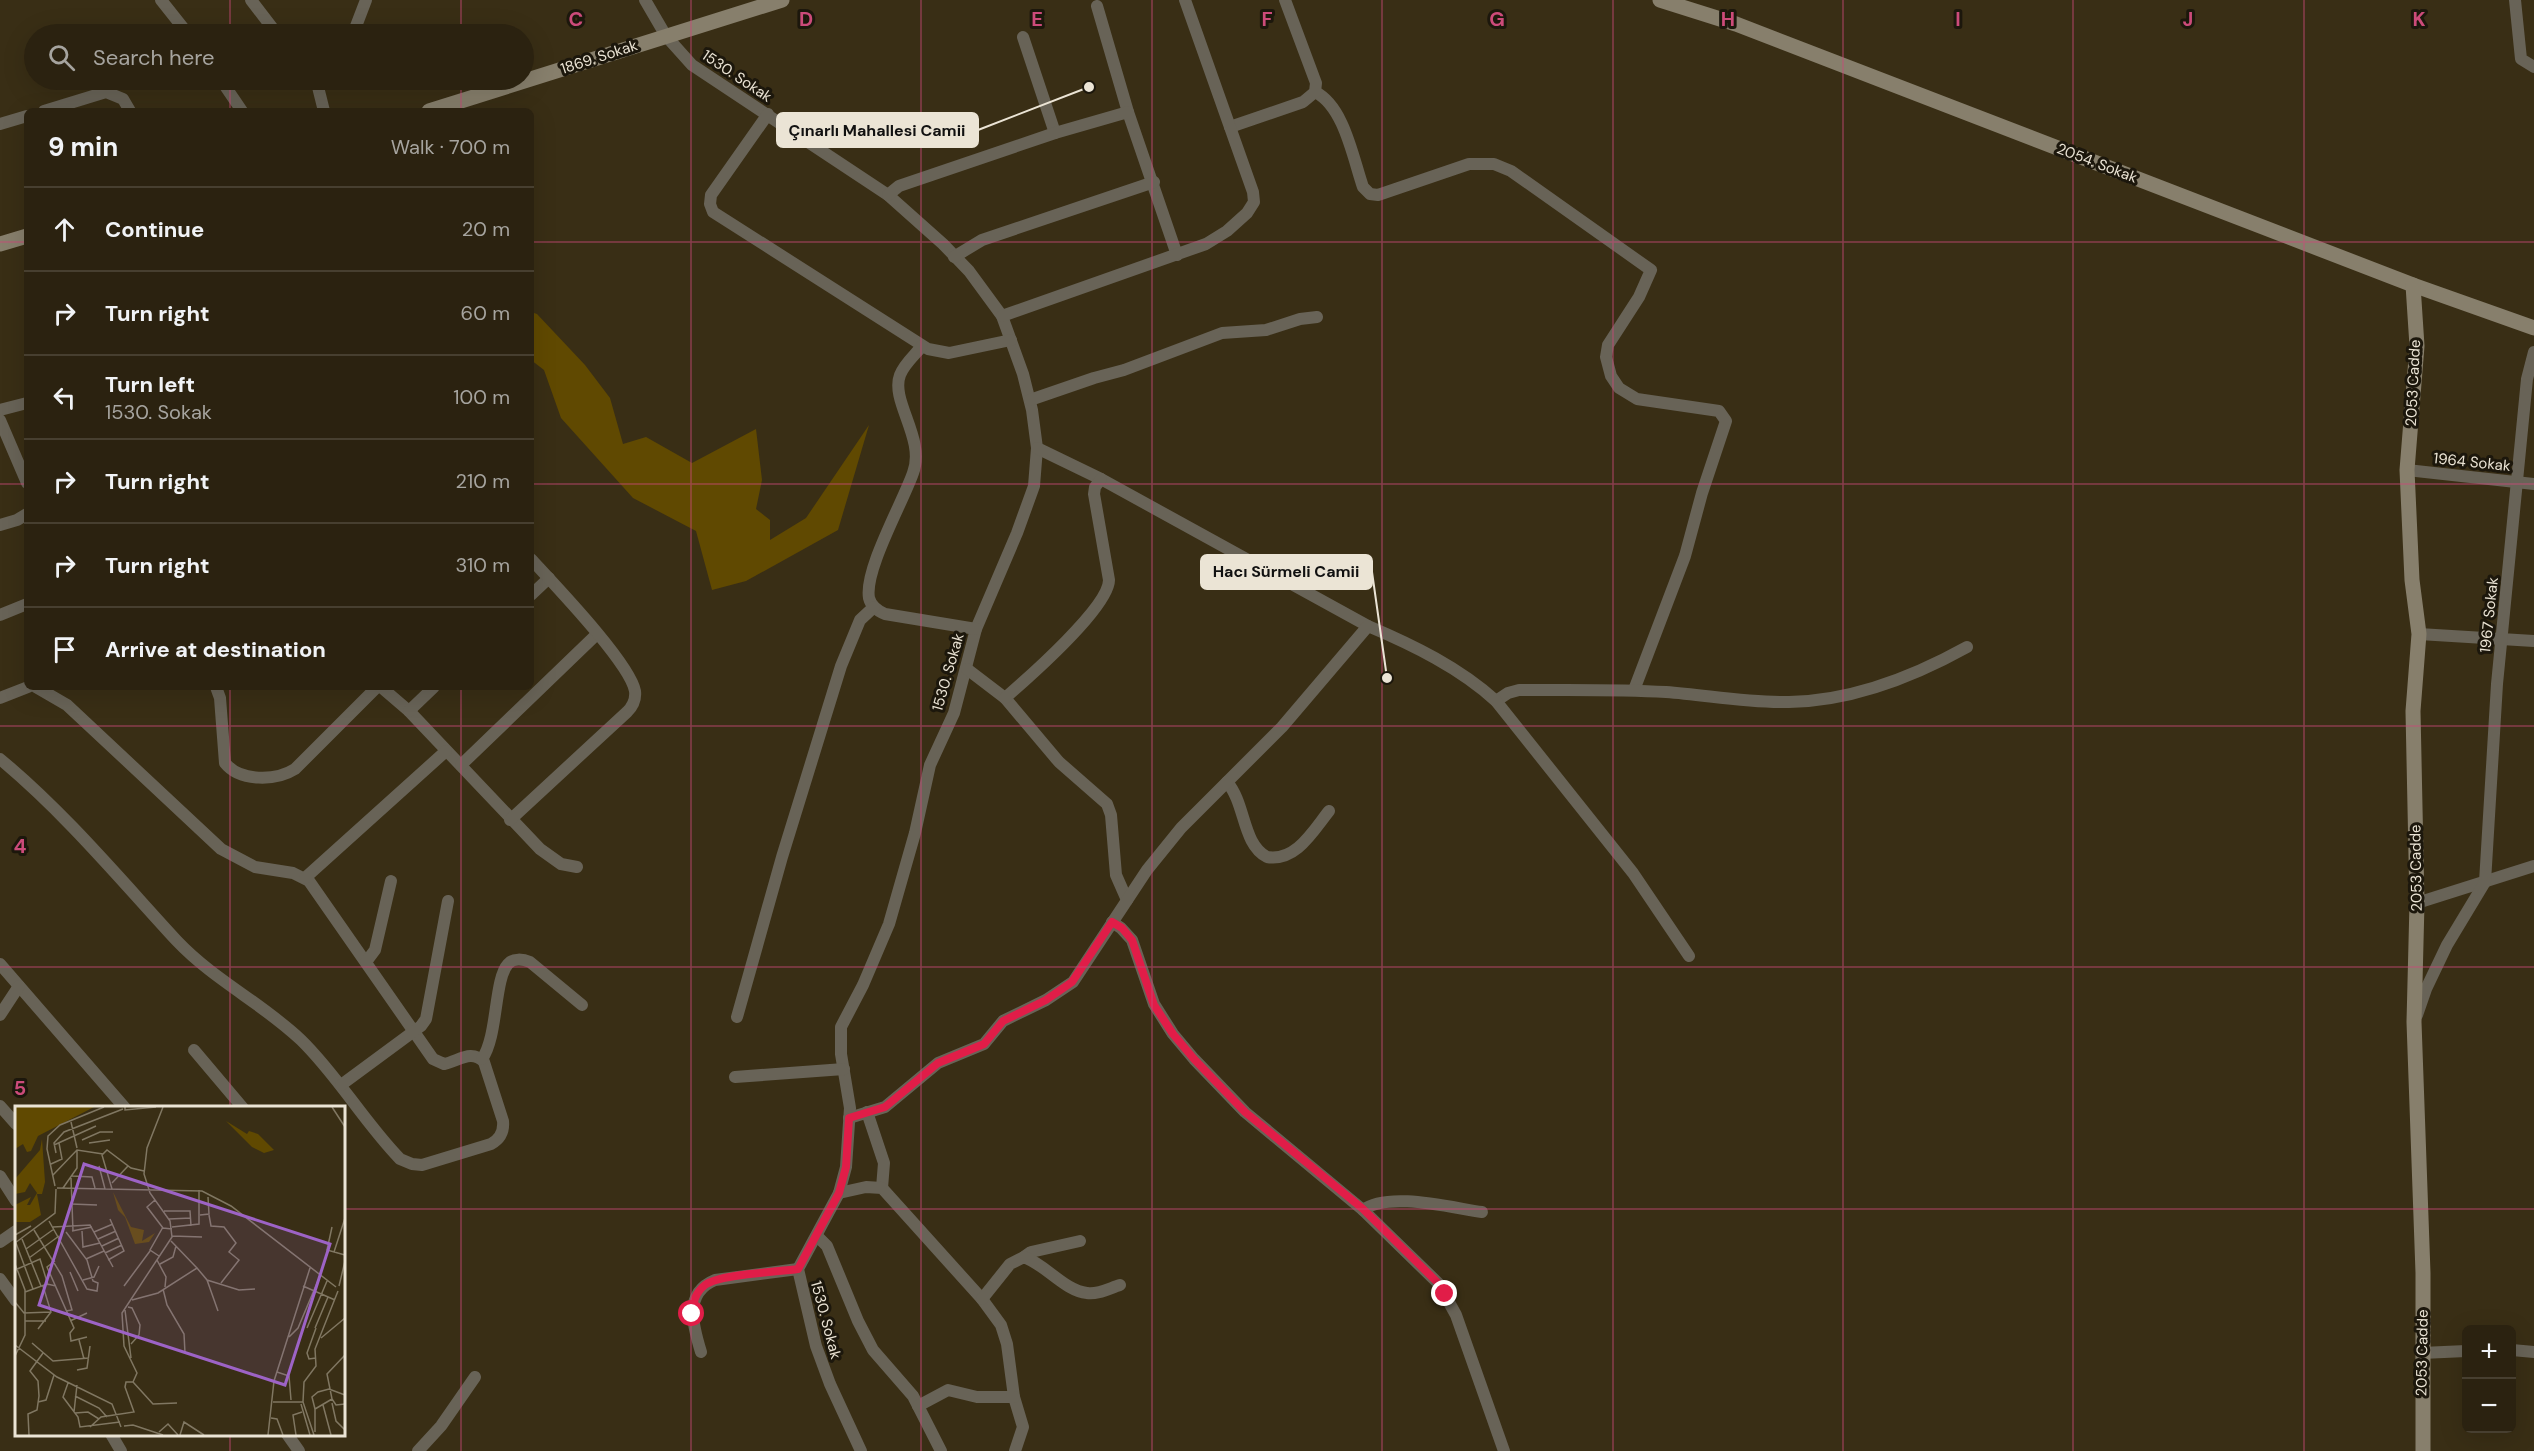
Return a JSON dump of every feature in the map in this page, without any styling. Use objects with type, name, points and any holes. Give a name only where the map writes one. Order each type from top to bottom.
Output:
[{"type":"main road","points":[[666,36],[782,0]]},
{"type":"main road","name":"2054. Sokak","points":[[1660,0],[1736,24],[2413,285],[2534,328]]},
{"type":"main road","name":"1869. Sokak","points":[[534,78],[666,36]]},
{"type":"main road","name":"1869. Sokak","points":[[438,108],[495,90]]},
{"type":"main road","points":[[0,244],[24,237]]},
{"type":"main road","name":"2053 Cadde","points":[[2413,285],[2417,346],[2407,470],[2412,580],[2419,634],[2413,711],[2417,903],[2414,1022],[2424,1273],[2423,1451]]},
{"type":"street","points":[[161,0],[180,24]]},
{"type":"street","points":[[251,0],[269,24]]},
{"type":"street","points":[[357,24],[366,0]]},
{"type":"street","name":"1530. Sokak","points":[[645,0],[666,36],[693,65],[888,195],[954,257],[984,290],[1002,316],[1030,400],[1037,448],[1034,486],[1017,533],[976,629],[954,713],[930,765],[915,833],[889,924],[863,986],[841,1027],[841,1054],[849,1118],[846,1167],[839,1193],[798,1269],[816,1346],[830,1384],[861,1451]]},
{"type":"street","points":[[1002,316],[1177,255],[1217,238],[1238,223],[1252,206],[1253,192],[1185,0]]},
{"type":"street","points":[[1230,127],[1303,102],[1315,92],[1316,83],[1285,0]]},
{"type":"street","points":[[2515,0],[2521,59],[2534,67]]},
{"type":"street","points":[[1097,6],[1128,111],[1177,255]]},
{"type":"street","points":[[1023,37],[1055,133]]},
{"type":"street","points":[[228,90],[240,108]]},
{"type":"street","points":[[320,90],[323,108]]},
{"type":"street","points":[[54,108],[106,92],[123,99],[128,108]]},
{"type":"street","points":[[1315,92],[1327,99],[1336,112],[1363,187],[1370,194],[1378,195],[1469,164],[1494,164],[1510,171],[1651,270],[1639,297],[1608,345],[1606,357],[1611,376],[1619,388],[1637,399],[1719,411],[1726,421],[1702,493],[1685,556],[1634,690]]},
{"type":"street","points":[[888,195],[899,186],[1055,133],[1128,111]]},
{"type":"street","points":[[768,114],[711,195],[710,204],[713,212],[922,346],[935,352],[949,353],[1011,340]]},
{"type":"street","points":[[0,124],[24,117]]},
{"type":"street","points":[[954,257],[982,240],[1154,182]]},
{"type":"street","points":[[1030,400],[1124,370],[1222,333],[1266,330],[1300,319],[1317,317]]},
{"type":"street","points":[[922,346],[899,377],[899,389],[915,444],[916,463],[870,581],[869,597],[874,607],[885,614],[976,629]]},
{"type":"street","name":"1967 Sokak","points":[[2485,882],[2497,684],[2527,379],[2534,352]]},
{"type":"street","points":[[0,411],[24,404]]},
{"type":"street","points":[[1,425],[24,476]]},
{"type":"street","points":[[1037,448],[1101,479],[1368,626],[1398,639],[1481,687],[1496,700],[1627,865],[1689,956]]},
{"type":"street","name":"1964 Sokak","points":[[2407,470],[2534,483]]},
{"type":"street","points":[[1005,698],[1055,653],[1106,594],[1109,580],[1094,494],[1095,487],[1101,479]]},
{"type":"street","points":[[0,525],[24,516]]},
{"type":"street","points":[[510,820],[627,712],[633,704],[635,695],[633,685],[623,667],[534,562]]},
{"type":"street","points":[[534,592],[549,578]]},
{"type":"street","points":[[0,615],[24,605]]},
{"type":"street","points":[[737,1017],[782,856],[841,666],[860,620],[874,607]]},
{"type":"street","points":[[849,1118],[885,1107],[938,1063],[984,1044],[1003,1021],[1046,1000],[1072,982],[1127,900],[1181,828],[1282,727],[1368,626]]},
{"type":"street","points":[[461,765],[597,634]]},
{"type":"street","points":[[2419,634],[2534,641]]},
{"type":"street","points":[[1496,700],[1508,693],[1520,690],[1634,690],[1772,702],[1818,700],[1895,680],[1926,668],[1967,646]]},
{"type":"street","points":[[967,669],[1005,698],[1059,762],[1107,804],[1111,815],[1113,864],[1120,887],[1127,900]]},
{"type":"street","points":[[0,698],[24,689]]},
{"type":"street","points":[[0,759],[28,782],[90,842],[186,949],[208,970],[270,1013],[301,1041],[400,1159],[422,1165],[491,1144],[501,1134],[503,1121],[486,1065],[482,1059],[471,1055],[448,1063],[436,1062],[313,885],[305,878],[293,873],[255,867],[221,849],[67,705],[42,690]]},
{"type":"street","points":[[217,690],[220,698],[225,763],[237,773],[270,778],[282,776],[295,769],[376,690]]},
{"type":"street","points":[[383,690],[408,711],[461,765],[510,820],[550,857],[561,864],[577,867]]},
{"type":"street","points":[[408,711],[431,690]]},
{"type":"street","points":[[305,878],[446,751]]},
{"type":"street","points":[[1227,782],[1238,799],[1252,844],[1267,857],[1280,858],[1289,854],[1302,844],[1329,811]]},
{"type":"street","points":[[2417,903],[2534,866]]},
{"type":"street","points":[[366,962],[375,950],[391,881]]},
{"type":"street","points":[[2414,1022],[2426,989],[2447,945],[2485,882]]},
{"type":"street","points":[[341,1086],[424,1023],[428,1015],[448,901]]},
{"type":"street","points":[[1112,922],[1122,928],[1132,940],[1154,1005],[1173,1034],[1194,1059],[1245,1112],[1363,1209],[1439,1284],[1455,1315],[1504,1451]]},
{"type":"street","points":[[482,1059],[489,1048],[502,981],[510,962],[521,959],[530,962],[582,1005]]},
{"type":"street","points":[[0,964],[124,1106]]},
{"type":"street","points":[[0,1015],[19,986]]},
{"type":"street","points":[[194,1050],[242,1106]]},
{"type":"street","points":[[735,1077],[844,1069]]},
{"type":"street","points":[[0,1106],[15,1123]]},
{"type":"street","points":[[867,1112],[884,1163],[882,1188]]},
{"type":"street","points":[[0,1176],[15,1199]]},
{"type":"street","points":[[839,1193],[866,1187],[882,1188],[982,1299],[1001,1325],[1007,1344],[1014,1397],[1023,1426],[1015,1451]]},
{"type":"street","points":[[1363,1209],[1371,1203],[1381,1201],[1413,1202],[1482,1212]]},
{"type":"street","points":[[0,1242],[15,1232]]},
{"type":"street","points":[[817,1236],[827,1246],[858,1321],[873,1350],[904,1383],[941,1451]]},
{"type":"street","points":[[982,1299],[1010,1264],[1031,1252],[1080,1241]]},
{"type":"street","points":[[1024,1257],[1046,1267],[1070,1287],[1087,1293],[1120,1285]]},
{"type":"street","points":[[701,1352],[692,1314],[695,1297],[703,1286],[721,1279],[798,1269]]},
{"type":"street","points":[[0,1279],[15,1300]]},
{"type":"street","points":[[2516,1350],[2534,1352]]},
{"type":"street","points":[[2422,1353],[2462,1351]]},
{"type":"street","points":[[418,1451],[441,1426],[476,1377]]},
{"type":"street","points":[[918,1406],[948,1390],[977,1397],[1014,1397]]},
{"type":"street","points":[[112,1436],[121,1451]]},
{"type":"street","points":[[288,1436],[299,1451]]},
{"type":"shaded area","points":[[534,313],[585,365],[610,398],[623,444],[646,437],[692,463],[756,429],[762,480],[756,509],[770,520],[770,540],[806,518],[869,425],[838,530],[746,581],[712,590],[696,531],[633,498],[561,418],[544,370],[534,362]]},
{"type":"place","name":"Çınarlı Mahallesi Camii","points":[[1089,87]]},
{"type":"place","name":"Hacı Sürmeli Camii","points":[[1387,678]]},
{"type":"route","points":[[692,1314],[695,1297],[709,1282],[798,1269],[839,1193],[846,1167],[849,1118],[885,1107],[938,1063],[984,1044],[1003,1021],[1046,1000],[1072,982],[1112,922],[1122,928],[1132,940],[1154,1005],[1173,1034],[1194,1059],[1245,1112],[1363,1209],[1439,1284],[1445,1294]]}]
